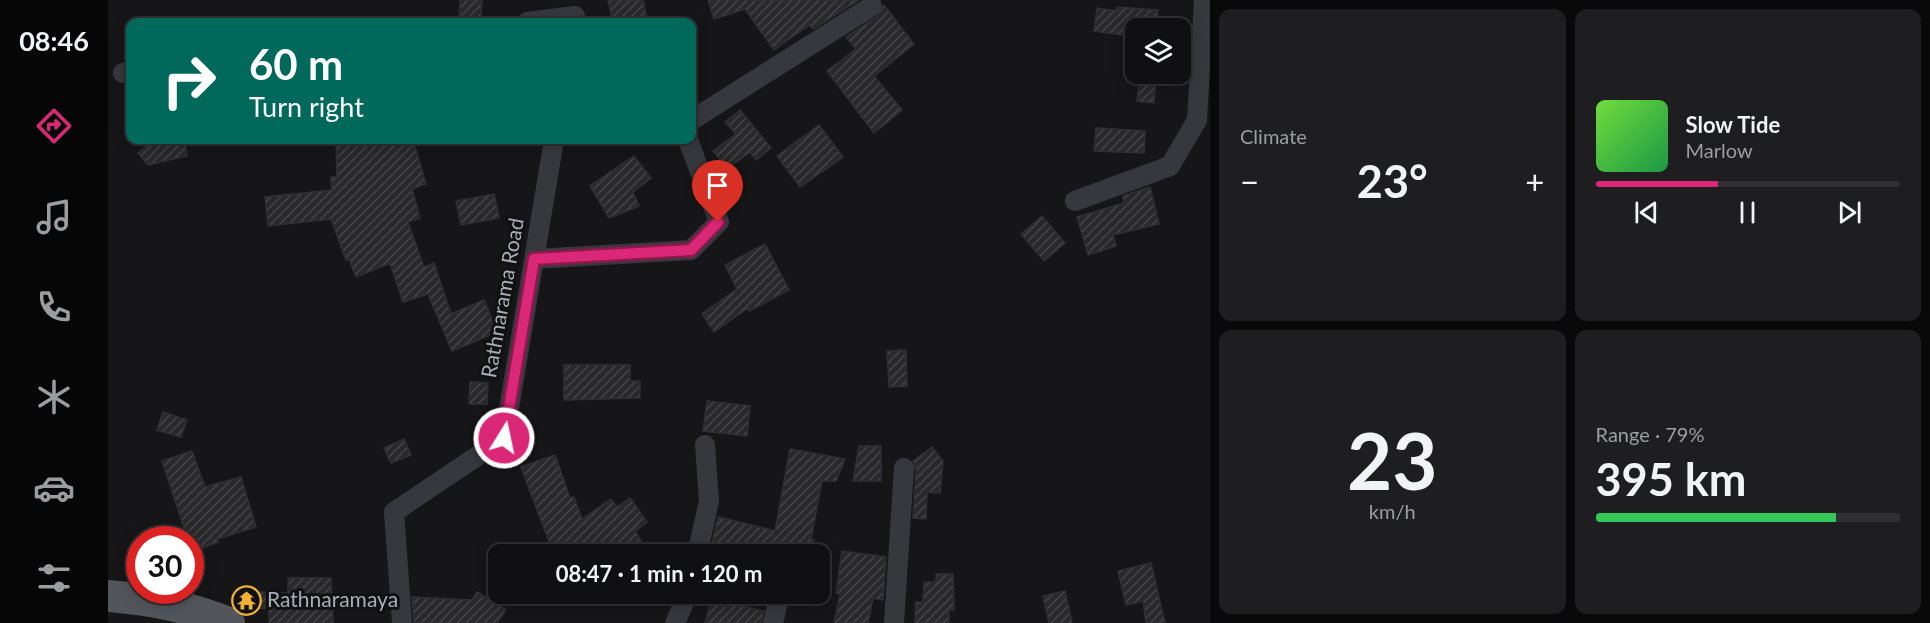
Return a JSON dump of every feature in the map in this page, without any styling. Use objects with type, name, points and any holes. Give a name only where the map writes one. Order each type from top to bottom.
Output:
[{"type":"main road","points":[[108,596],[152,600],[189,608],[229,623]]},
{"type":"street","points":[[1075,201],[1170,166],[1197,120],[1204,0]]},
{"type":"street","points":[[696,117],[872,6]]},
{"type":"street","points":[[548,18],[575,13]]},
{"type":"street","name":"Rathnarama Road","points":[[402,623],[394,512],[504,438],[553,144]]},
{"type":"street","points":[[534,259],[691,250],[718,222],[689,144]]},
{"type":"street","points":[[699,544],[709,501],[705,445]]},
{"type":"street","points":[[894,623],[904,468]]},
{"type":"street","points":[[675,623],[684,604]]},
{"type":"street","points":[[773,623],[778,604]]},
{"type":"building","points":[[460,0],[482,0],[481,17],[459,16]]},
{"type":"building","points":[[608,0],[643,0],[647,18],[612,18]]},
{"type":"building","points":[[708,0],[859,0],[813,29],[809,25],[774,50],[745,9],[714,19]]},
{"type":"building","points":[[884,5],[914,44],[874,76],[902,110],[874,133],[827,71],[856,49],[846,37],[878,16]]},
{"type":"building","points":[[1117,7],[1158,10],[1157,18],[1125,18],[1125,35],[1094,31],[1097,8],[1117,11]]},
{"type":"building","points":[[1139,84],[1155,84],[1154,103],[1137,101]]},
{"type":"building","points":[[740,110],[771,148],[756,160],[750,152],[727,169],[713,151],[736,134],[725,122]]},
{"type":"building","points":[[819,125],[843,157],[800,187],[777,156]]},
{"type":"building","points":[[1096,128],[1145,131],[1144,153],[1094,151]]},
{"type":"building","points":[[149,144],[185,144],[187,156],[148,165],[138,153]]},
{"type":"building","points":[[336,144],[414,144],[426,184],[412,189],[420,218],[408,222],[424,267],[434,263],[451,314],[484,300],[497,332],[452,351],[428,294],[403,302],[390,263],[356,277],[349,259],[346,260],[331,219],[268,226],[265,197],[332,190],[331,177],[337,177]]},
{"type":"building","points":[[634,156],[651,178],[633,192],[639,206],[609,218],[590,186]]},
{"type":"building","points":[[1150,187],[1159,224],[1113,235],[1116,246],[1088,255],[1077,217],[1124,203],[1123,196]]},
{"type":"building","points":[[494,194],[499,218],[461,225],[456,201]]},
{"type":"building","points":[[1042,216],[1065,243],[1044,261],[1021,234]]},
{"type":"building","points":[[765,244],[789,290],[749,311],[748,308],[714,332],[702,314],[737,289],[725,265]]},
{"type":"building","points":[[906,350],[907,386],[889,387],[887,351]]},
{"type":"building","points":[[564,365],[630,365],[630,381],[640,381],[640,398],[564,400]]},
{"type":"building","points":[[470,382],[488,383],[487,404],[469,404]]},
{"type":"building","points":[[707,401],[750,406],[747,436],[703,431]]},
{"type":"building","points":[[163,412],[187,420],[181,437],[157,430]]},
{"type":"building","points":[[404,439],[411,455],[391,463],[384,448]]},
{"type":"building","points":[[859,446],[881,446],[881,481],[853,481]]},
{"type":"building","points":[[932,447],[943,461],[940,493],[927,492],[926,519],[913,518],[916,469],[913,461]]},
{"type":"building","points":[[790,449],[845,459],[836,481],[822,481],[811,539],[814,540],[812,544],[712,544],[718,517],[775,531]]},
{"type":"building","points":[[192,451],[205,487],[241,477],[256,527],[217,539],[218,542],[204,547],[204,526],[183,526],[162,461]]},
{"type":"building","points":[[555,455],[570,498],[574,497],[582,519],[611,499],[617,507],[630,498],[647,522],[635,531],[643,544],[550,544],[521,467]]},
{"type":"building","points":[[842,551],[886,557],[883,600],[873,598],[868,623],[834,623],[840,594],[836,593]]},
{"type":"building","points":[[1151,563],[1165,623],[1146,623],[1143,601],[1126,605],[1118,571]]},
{"type":"building","points":[[936,574],[953,574],[954,610],[949,610],[949,623],[915,623],[916,602],[923,602],[924,582],[936,582]]},
{"type":"building","points":[[288,578],[331,578],[333,623],[269,623],[269,608],[240,609],[237,607],[236,591],[288,593]]},
{"type":"building","points":[[1065,591],[1072,623],[1049,623],[1043,596]]},
{"type":"building","points":[[477,592],[488,599],[488,604],[496,604],[506,610],[497,623],[414,623],[412,597],[472,600]]},
{"type":"building","points":[[710,604],[731,608],[732,604],[764,611],[761,623],[705,623]]},
{"type":"place","name":"Rathnaramaya","points":[[246,600]]},
{"type":"route","points":[[504,438],[534,259],[691,250],[718,222]]}]
